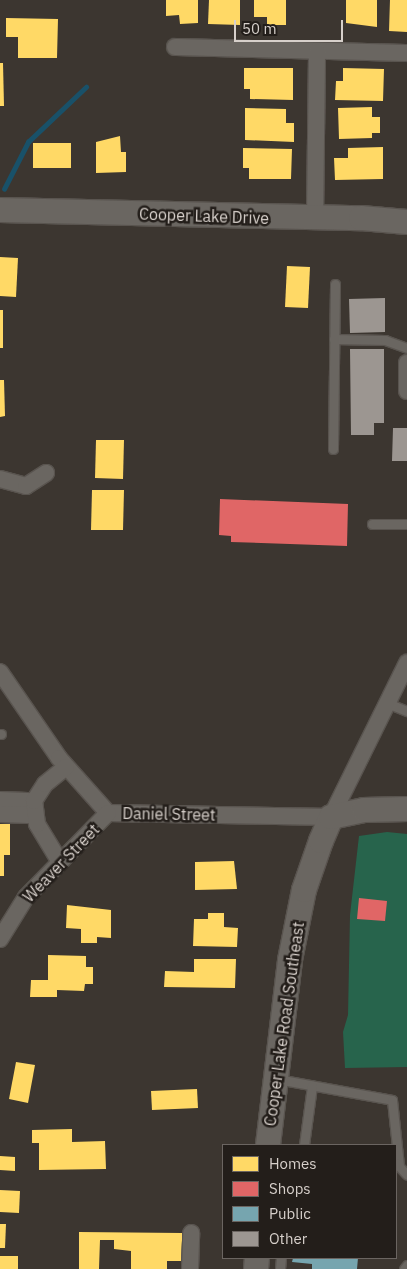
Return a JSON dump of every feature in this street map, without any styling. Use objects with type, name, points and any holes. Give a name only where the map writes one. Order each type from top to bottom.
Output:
[{"type":"street","points":[[175,46],[407,53]]},
{"type":"street","points":[[315,219],[317,51]]},
{"type":"street","name":"Cooper Lake Drive","points":[[0,210],[315,219],[361,218],[407,222]]},
{"type":"street","points":[[407,363],[407,391]]},
{"type":"street","points":[[0,479],[26,486],[46,473]]},
{"type":"street","points":[[331,818],[407,663]]},
{"type":"street","name":"Daniel Street","points":[[0,672],[66,767],[108,813],[331,818],[364,810],[407,809]]},
{"type":"street","points":[[60,862],[42,835],[34,808],[45,784],[66,767]]},
{"type":"street","points":[[0,800],[34,808]]},
{"type":"street","points":[[0,814],[34,808]]},
{"type":"street","name":"Weaver Street","points":[[0,939],[26,897],[108,813]]},
{"type":"street","name":"Cooper Lake Road Southeast","points":[[268,1144],[290,960],[301,907],[331,818]]},
{"type":"street","points":[[190,1269],[191,1233]]},
{"type":"lane","points":[[334,450],[335,284]]},
{"type":"lane","points":[[334,339],[385,340],[407,348]]},
{"type":"lane","points":[[372,524],[407,524]]},
{"type":"lane","points":[[387,703],[407,711]]},
{"type":"lane","points":[[275,1079],[392,1100],[395,1144]]},
{"type":"lane","points":[[304,1144],[312,1086]]},
{"type":"lane","points":[[397,1164],[407,1176]]},
{"type":"lane","points":[[404,1269],[407,1265]]},
{"type":"green space","points":[[387,832],[407,834],[407,1067],[345,1068],[343,1032],[348,1015],[350,915],[359,836]]},
{"type":"building: Homes","points":[[166,0],[198,0],[198,23],[180,24],[179,15],[166,16]]},
{"type":"building: Homes","points":[[209,0],[240,0],[240,25],[208,24]]},
{"type":"building: Homes","points":[[254,0],[286,0],[286,25],[267,25],[267,17],[254,17]]},
{"type":"building: Homes","points":[[346,0],[377,0],[377,27],[346,23]]},
{"type":"building: Homes","points":[[390,0],[407,0],[407,32],[389,31]]},
{"type":"building: Homes","points":[[6,18],[58,19],[57,58],[18,58],[18,37],[6,37]]},
{"type":"building: Homes","points":[[0,63],[3,63],[4,106],[0,106]]},
{"type":"building: Homes","points":[[244,68],[293,68],[293,100],[250,99],[250,89],[244,89]]},
{"type":"building: Homes","points":[[343,68],[384,69],[383,101],[335,100],[336,81],[343,81]]},
{"type":"building: Homes","points":[[372,107],[372,117],[380,117],[380,133],[372,133],[372,138],[339,139],[338,108]]},
{"type":"building: Homes","points":[[245,108],[286,109],[286,123],[294,123],[294,142],[245,140]]},
{"type":"building: Homes","points":[[120,136],[121,152],[126,152],[126,172],[96,173],[96,142]]},
{"type":"building: Homes","points":[[33,143],[71,143],[71,168],[33,168]]},
{"type":"building: Homes","points":[[383,147],[383,179],[335,180],[334,158],[348,158],[348,148]]},
{"type":"building: Homes","points":[[243,148],[292,149],[291,179],[249,179],[249,168],[243,168]]},
{"type":"building: Homes","points":[[0,257],[18,258],[16,297],[0,296]]},
{"type":"building: Homes","points":[[287,266],[310,267],[308,308],[285,307]]},
{"type":"building: Homes","points":[[0,310],[3,310],[3,348],[0,348]]},
{"type":"building: Homes","points":[[0,380],[4,380],[5,416],[0,417]]},
{"type":"building: Homes","points":[[96,440],[124,440],[123,479],[95,478]]},
{"type":"building: Homes","points":[[92,490],[124,490],[123,530],[91,530]]},
{"type":"building: Homes","points":[[0,824],[10,824],[10,855],[4,855],[4,876],[0,876]]},
{"type":"building: Homes","points":[[234,861],[237,889],[195,890],[195,862]]},
{"type":"building: Homes","points":[[67,905],[111,910],[111,938],[97,937],[97,943],[81,943],[81,929],[66,928]]},
{"type":"building: Homes","points":[[208,913],[224,913],[224,927],[238,928],[237,947],[193,946],[194,919],[208,919]]},
{"type":"building: Homes","points":[[48,955],[86,956],[86,967],[93,967],[93,984],[85,984],[84,991],[57,990],[57,997],[30,997],[31,980],[48,980]]},
{"type":"building: Homes","points":[[194,959],[236,959],[235,988],[164,987],[165,971],[194,972]]},
{"type":"building: Homes","points":[[16,1062],[35,1065],[28,1103],[9,1099]]},
{"type":"building: Homes","points":[[197,1089],[198,1108],[152,1110],[151,1091]]},
{"type":"building: Homes","points":[[72,1129],[72,1142],[105,1141],[106,1169],[39,1170],[39,1143],[32,1143],[32,1130]]},
{"type":"building: Homes","points":[[0,1156],[15,1157],[15,1171],[0,1170]]},
{"type":"building: Homes","points":[[0,1190],[20,1191],[19,1213],[0,1212]]},
{"type":"building: Homes","points":[[0,1224],[6,1224],[5,1248],[0,1248]]},
{"type":"building: Homes","points":[[79,1232],[182,1233],[182,1261],[167,1261],[167,1269],[131,1269],[131,1251],[114,1249],[114,1240],[100,1240],[99,1269],[79,1269]]},
{"type":"building: Homes","points":[[0,1256],[18,1256],[18,1269],[0,1269]]},
{"type":"building: Shops","points":[[220,499],[348,504],[347,546],[231,542],[231,536],[219,535]]},
{"type":"building: Shops","points":[[359,898],[387,901],[385,921],[357,919]]},
{"type":"building: Public","points":[[293,1259],[358,1259],[357,1269],[312,1269],[312,1264],[292,1262]]},
{"type":"building: Other","points":[[385,298],[385,332],[350,333],[349,299]]},
{"type":"building: Other","points":[[350,349],[384,349],[384,423],[374,423],[374,435],[351,435]]},
{"type":"building: Other","points":[[393,428],[407,428],[407,461],[392,461]]},
{"type":"waterway","points":[[4,189],[28,142],[86,87]]}]
